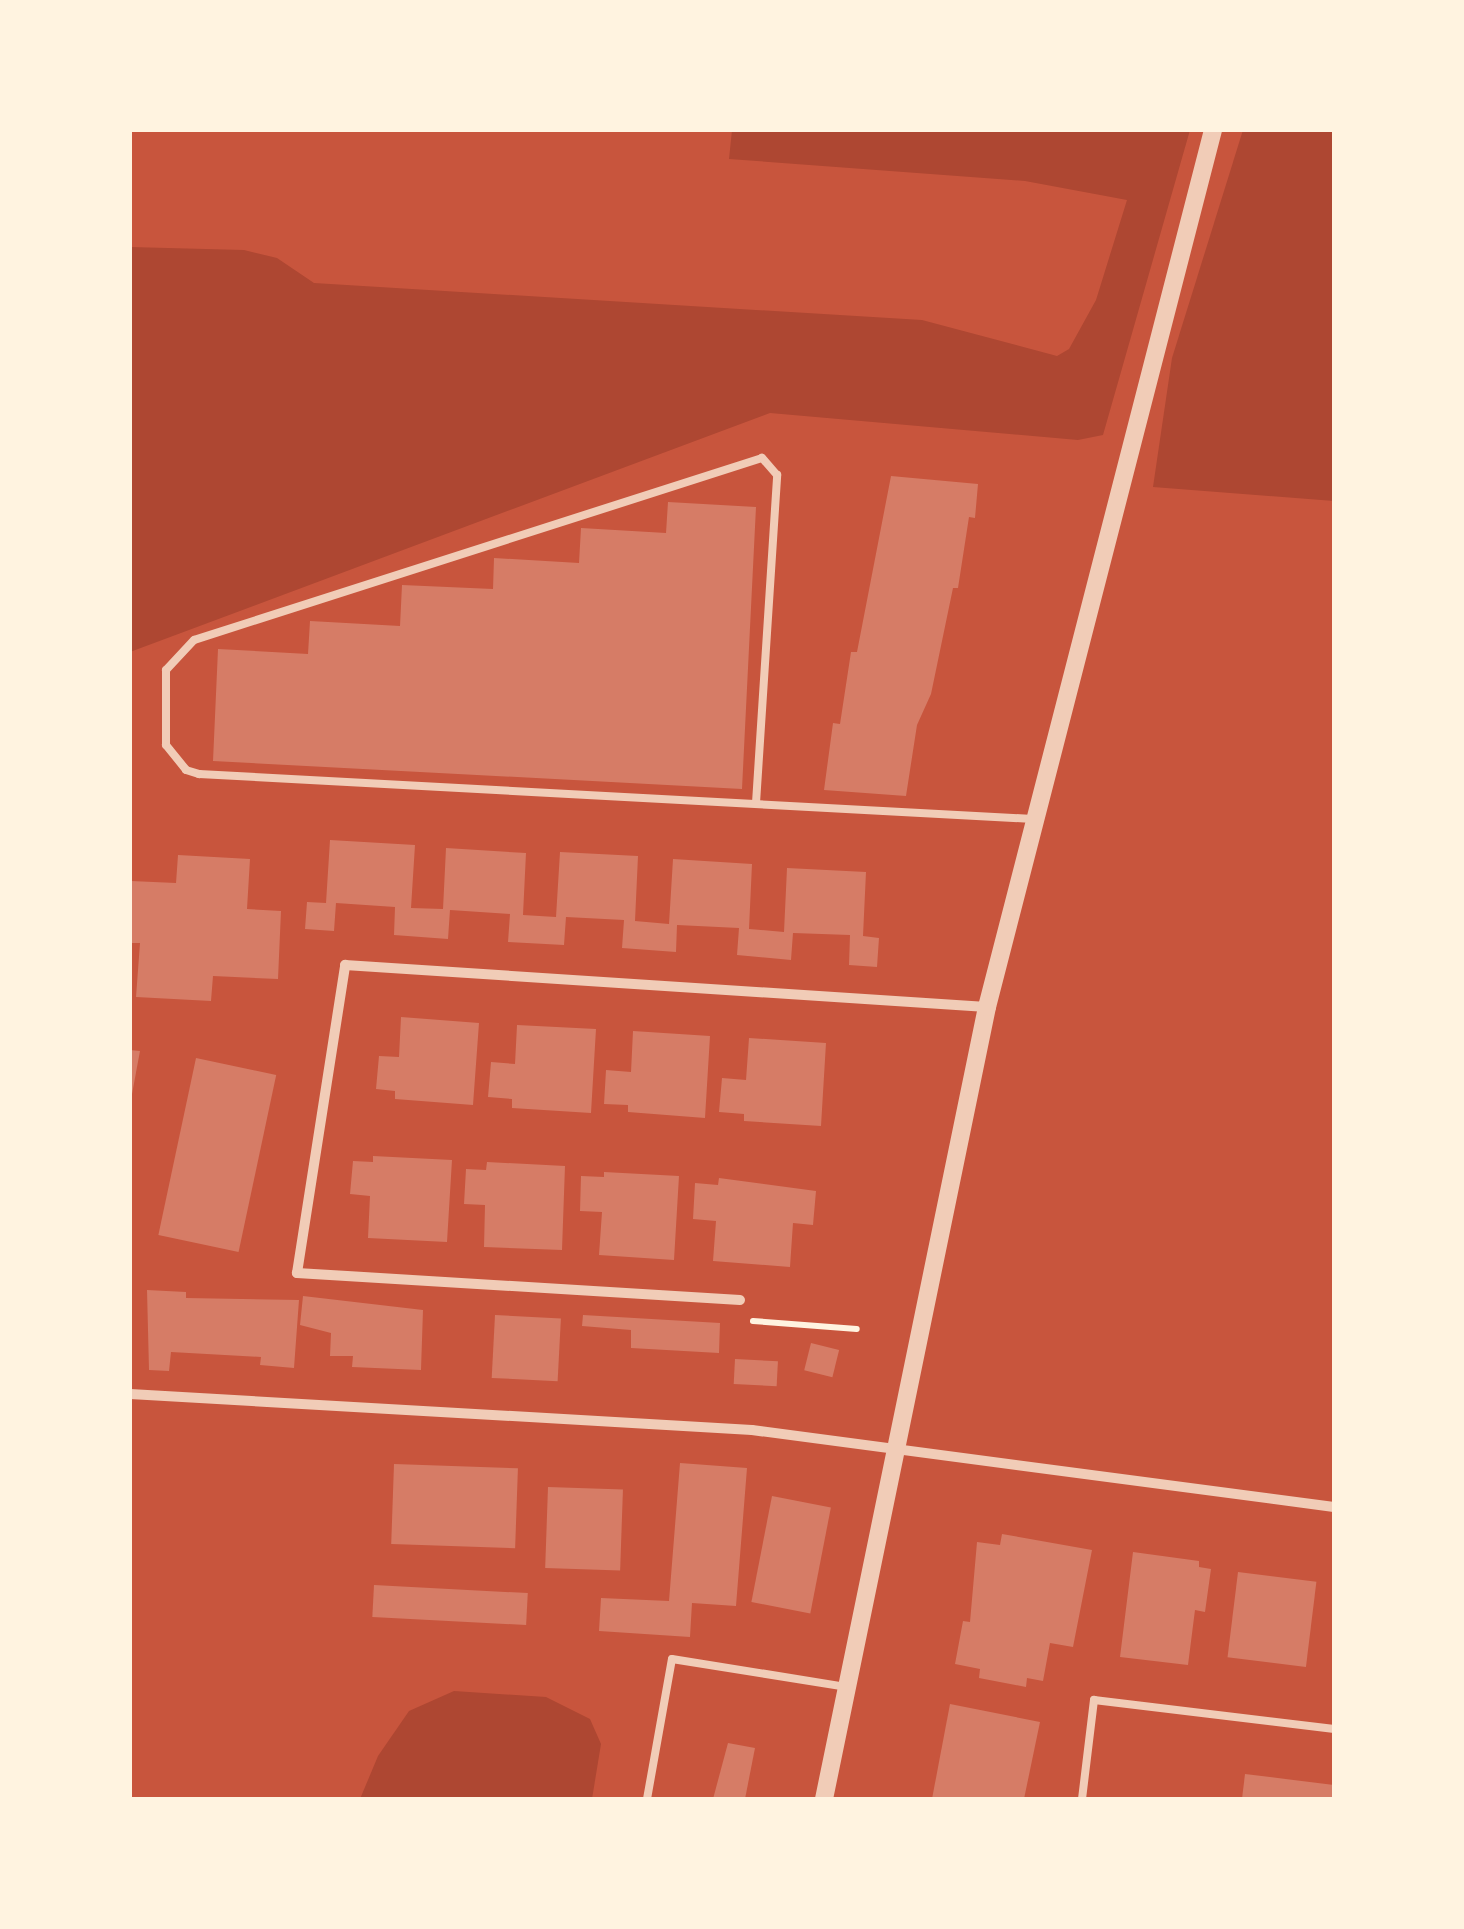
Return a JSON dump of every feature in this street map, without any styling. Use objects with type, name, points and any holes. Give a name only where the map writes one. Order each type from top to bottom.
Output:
[{"type":"street","points":[[824,1799],[988,1007],[1033,819],[1214,130]]},
{"type":"street","points":[[740,1300],[297,1273],[345,965],[988,1007]]},
{"type":"street","points":[[130,1394],[752,1430],[1334,1507]]},
{"type":"lane","points":[[756,803],[777,474],[762,458],[194,640],[166,670],[166,745],[186,770],[200,774],[1033,819]]},
{"type":"lane","points":[[647,1799],[672,1659],[846,1687]]},
{"type":"lane","points":[[1082,1799],[1094,1700],[1334,1729]]},
{"type":"path","points":[[740,1300],[751,1320],[857,1329]]},
{"type":"shaded area","points":[[732,130],[1190,130],[1103,435],[1078,440],[770,413],[130,652],[130,247],[244,250],[277,258],[314,283],[922,320],[1057,356],[1069,349],[1096,300],[1127,200],[1025,181],[729,159]]},
{"type":"shaded area","points":[[1243,130],[1334,130],[1334,501],[1153,487],[1172,358]]},
{"type":"shaded area","points":[[454,1691],[546,1697],[590,1719],[601,1744],[592,1799],[360,1799],[378,1756],[409,1711]]},
{"type":"building","points":[[891,476],[978,484],[975,518],[969,517],[958,588],[953,588],[931,694],[917,725],[906,796],[824,790],[833,723],[840,724],[851,652],[857,652]]},
{"type":"building","points":[[668,502],[756,507],[742,789],[213,761],[218,649],[308,654],[310,621],[400,626],[402,585],[493,589],[494,558],[579,563],[581,528],[666,533]]},
{"type":"building","points":[[330,840],[415,845],[411,908],[443,909],[446,848],[526,853],[523,915],[556,917],[560,852],[638,856],[635,921],[669,924],[673,859],[752,864],[749,929],[784,932],[787,868],[866,872],[863,936],[879,938],[877,967],[849,965],[850,935],[793,933],[791,960],[737,955],[739,928],[677,925],[676,952],[622,948],[624,920],[566,917],[564,945],[508,942],[510,914],[450,910],[448,939],[394,935],[395,907],[336,903],[334,931],[305,929],[307,902],[326,903]]},
{"type":"building","points":[[178,855],[250,859],[247,909],[281,911],[278,979],[213,976],[211,1001],[136,997],[140,943],[130,943],[131,881],[176,883]]},
{"type":"building","points":[[401,1017],[479,1023],[473,1105],[395,1099],[395,1091],[376,1089],[379,1056],[399,1057]]},
{"type":"building","points":[[517,1025],[596,1029],[591,1113],[512,1108],[512,1099],[488,1097],[491,1062],[515,1064]]},
{"type":"building","points":[[633,1031],[710,1036],[705,1118],[628,1112],[628,1105],[604,1104],[606,1070],[631,1072]]},
{"type":"building","points":[[749,1038],[826,1043],[821,1126],[744,1121],[744,1114],[719,1112],[722,1078],[746,1080]]},
{"type":"building","points":[[130,1050],[140,1051],[132,1094],[130,1094]]},
{"type":"building","points":[[196,1058],[276,1075],[239,1252],[158,1235]]},
{"type":"building","points":[[373,1156],[452,1160],[447,1242],[368,1238],[370,1196],[350,1194],[353,1161],[373,1162]]},
{"type":"building","points":[[487,1162],[565,1166],[562,1250],[484,1247],[485,1205],[464,1204],[466,1169],[486,1170]]},
{"type":"building","points":[[604,1172],[679,1176],[674,1260],[599,1255],[602,1212],[580,1211],[581,1176],[604,1177]]},
{"type":"building","points":[[719,1178],[816,1191],[813,1225],[793,1223],[790,1267],[713,1261],[716,1221],[693,1219],[695,1183],[718,1185]]},
{"type":"building","points":[[147,1290],[186,1292],[186,1298],[299,1300],[294,1368],[260,1365],[261,1357],[171,1352],[169,1371],[149,1370]]},
{"type":"building","points":[[303,1296],[423,1310],[421,1370],[352,1367],[353,1356],[330,1356],[331,1333],[300,1325]]},
{"type":"building","points":[[495,1315],[561,1318],[558,1381],[492,1378]]},
{"type":"building","points":[[583,1315],[720,1323],[719,1353],[631,1348],[631,1330],[582,1326]]},
{"type":"building","points":[[811,1343],[839,1350],[832,1377],[804,1370]]},
{"type":"building","points":[[735,1359],[778,1361],[777,1386],[734,1384]]},
{"type":"building","points":[[680,1463],[747,1468],[736,1606],[692,1603],[690,1637],[599,1631],[601,1598],[669,1601]]},
{"type":"building","points":[[394,1464],[518,1468],[515,1548],[391,1544]]},
{"type":"building","points":[[548,1487],[623,1490],[620,1571],[545,1568]]},
{"type":"building","points":[[772,1496],[831,1507],[810,1613],[751,1602]]},
{"type":"building","points":[[1002,1534],[1092,1550],[1073,1647],[1050,1643],[1043,1681],[1027,1678],[1026,1687],[979,1678],[980,1669],[955,1664],[963,1621],[970,1622],[977,1542],[1000,1545]]},
{"type":"building","points":[[1133,1552],[1199,1561],[1199,1567],[1211,1569],[1205,1612],[1195,1610],[1188,1665],[1120,1657]]},
{"type":"building","points":[[1238,1572],[1316,1582],[1306,1667],[1228,1657]]},
{"type":"building","points":[[374,1585],[528,1593],[526,1625],[372,1617]]},
{"type":"building","points":[[950,1704],[1040,1722],[1024,1799],[932,1799]]},
{"type":"building","points":[[728,1743],[755,1748],[745,1799],[713,1799]]},
{"type":"building","points":[[1245,1774],[1334,1785],[1334,1799],[1242,1799]]}]
